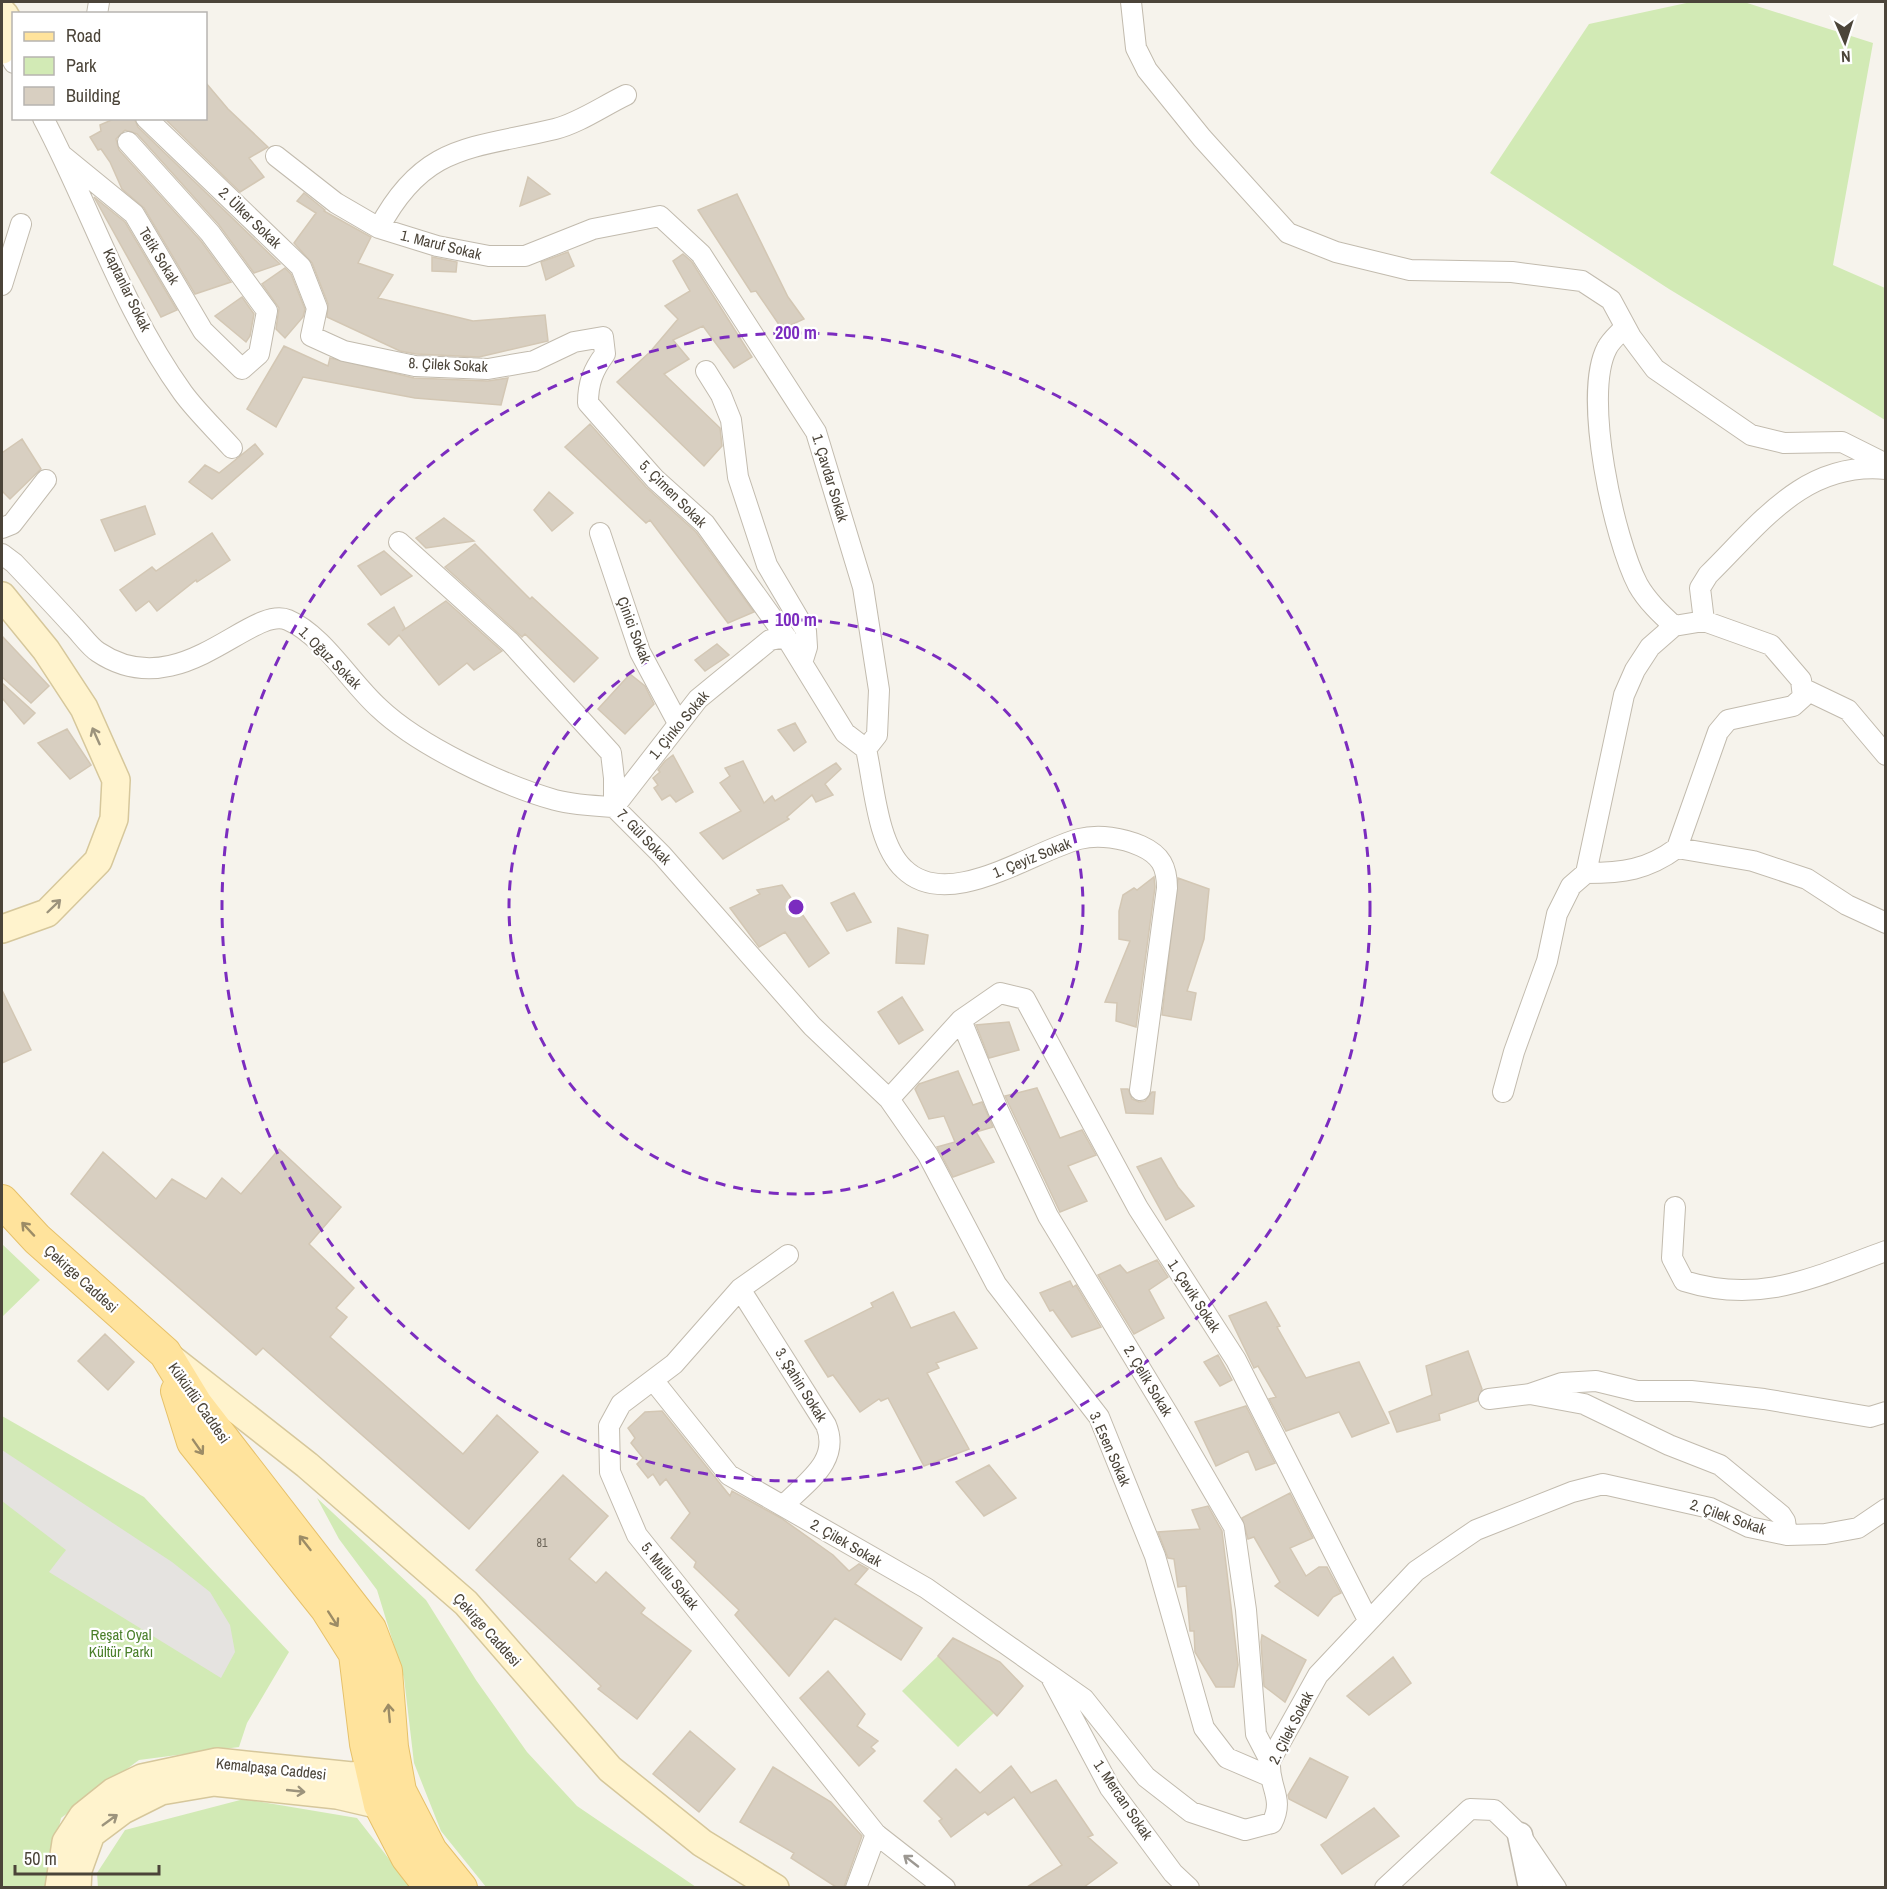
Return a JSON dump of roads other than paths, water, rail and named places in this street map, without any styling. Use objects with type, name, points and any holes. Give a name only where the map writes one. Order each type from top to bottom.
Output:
[{"type":"main road","points":[[2,12],[6,16],[9,34],[7,53]]},
{"type":"main road","points":[[2,596],[46,650],[84,708],[116,780],[114,819],[98,861],[47,913],[2,929]]},
{"type":"main road","name":"Çekirge Caddesi","points":[[2,1201],[37,1239],[165,1353],[307,1465],[466,1603],[610,1769],[702,1843],[775,1887]]},
{"type":"main road","name":"Çekirge Caddesi","points":[[2,1232],[27,1258],[165,1353]]},
{"type":"main road","name":"Kükürtlü Caddesi","points":[[165,1353],[196,1404],[370,1629],[386,1671],[392,1747],[400,1791],[430,1851],[461,1887]]},
{"type":"main road","name":"Kükürtlü Caddesi","points":[[165,1353],[193,1442],[326,1608],[355,1654],[371,1773],[380,1805],[407,1857],[431,1887]]},
{"type":"main road","points":[[371,1773],[382,1766],[392,1747]]},
{"type":"main road","name":"Kemalpaşa Caddesi","points":[[59,1887],[66,1842],[82,1816],[113,1792],[141,1778],[217,1762],[332,1775],[371,1773]]},
{"type":"main road","name":"Kemalpaşa Caddesi","points":[[77,1887],[78,1870],[91,1834],[123,1810],[161,1791],[214,1782],[337,1795],[380,1805],[413,1821]]},
{"type":"street","points":[[1131,2],[1136,48],[1147,70],[1202,138],[1288,233],[1336,252],[1410,270],[1512,272],[1582,281],[1611,300],[1625,327],[1655,369],[1751,435],[1784,443],[1842,442],[1886,464]]},
{"type":"street","points":[[379,228],[395,198],[426,169],[456,151],[557,129],[626,95]]},
{"type":"street","name":"Kaptanlar Sokak","points":[[44,120],[63,156],[135,314],[183,393],[232,448]]},
{"type":"street","name":"2. Ülker Sokak","points":[[148,120],[301,267],[317,308],[311,336]]},
{"type":"street","name":"Tetik Sokak","points":[[63,156],[134,214],[203,331],[242,369],[259,354],[267,311],[210,233],[128,142]]},
{"type":"street","name":"1. Maruf Sokak","points":[[276,156],[336,203],[379,228],[437,246],[478,254],[525,256],[593,229],[660,216]]},
{"type":"street","name":"1. Çavdar Sokak","points":[[660,216],[701,254],[816,432],[863,587],[879,690],[878,735],[866,748]]},
{"type":"street","points":[[2,285],[21,224]]},
{"type":"street","points":[[1625,327],[1607,348],[1599,381],[1600,455],[1625,554],[1639,586],[1657,610],[1674,626]]},
{"type":"street","name":"8. Çilek Sokak","points":[[311,336],[344,351],[415,366],[488,369],[534,361],[574,342],[603,337],[605,354]]},
{"type":"street","name":"5. Çimen Sokak","points":[[605,354],[596,366],[588,385],[588,403],[655,479],[705,524],[786,637],[845,733],[866,748]]},
{"type":"street","points":[[706,371],[721,395],[731,420],[738,477],[767,565],[806,632],[807,647],[802,663]]},
{"type":"street","points":[[1704,621],[1700,588],[1708,575],[1778,503],[1828,474],[1863,467],[1886,469]]},
{"type":"street","points":[[2,528],[12,524],[46,480]]},
{"type":"street","name":"Çinici Sokak","points":[[600,532],[640,652],[678,723]]},
{"type":"street","name":"7. Gül Sokak","points":[[399,542],[510,642],[611,753],[614,807],[662,855],[812,1026],[889,1099]]},
{"type":"street","name":"1. Oğuz Sokak","points":[[2,554],[14,562],[97,651],[118,663],[140,667],[167,667],[197,659],[262,620],[285,618],[306,630],[379,709],[427,743],[490,775],[556,800],[614,807]]},
{"type":"street","points":[[1503,1092],[1514,1052],[1547,961],[1557,914],[1571,886],[1586,873],[1624,695],[1635,670],[1650,646],[1674,626],[1704,621],[1771,645],[1801,680],[1803,697],[1793,706],[1728,720],[1718,732],[1677,848],[1658,862],[1648,865],[1611,873],[1586,873]]},
{"type":"street","name":"1. Çinko Sokak","points":[[614,807],[698,699],[771,640],[786,637]]},
{"type":"street","points":[[1802,688],[1848,711],[1886,755]]},
{"type":"street","name":"1. Çeyiz Sokak","points":[[866,748],[887,847],[904,870],[929,885],[972,881],[1081,838],[1123,837],[1156,853],[1167,871],[1167,888],[1140,1090]]},
{"type":"street","points":[[1677,848],[1753,861],[1807,879],[1847,905],[1886,923]]},
{"type":"street","name":"1. Çevik Sokak","points":[[961,1020],[1000,993],[1025,999],[1138,1208],[1236,1360],[1368,1620]]},
{"type":"street","points":[[889,1099],[961,1020]]},
{"type":"street","name":"2. Çelik Sokak","points":[[961,1020],[998,1110],[1048,1216],[1234,1527],[1246,1610],[1256,1734],[1270,1769]]},
{"type":"street","name":"3. Esen Sokak","points":[[889,1099],[928,1155],[996,1284],[1099,1417],[1155,1556],[1204,1728],[1227,1758],[1270,1769]]},
{"type":"street","points":[[1675,1207],[1672,1258],[1684,1281],[1711,1289],[1749,1291],[1787,1287],[1886,1251]]},
{"type":"street","name":"5. Mutlu Sokak","points":[[788,1255],[740,1290],[674,1364],[621,1404],[609,1426],[610,1472],[637,1535],[876,1834],[945,1887]]},
{"type":"street","name":"3. Şahin Sokak","points":[[740,1290],[826,1425],[832,1439],[829,1456],[783,1506]]},
{"type":"street","name":"2. Çilek Sokak","points":[[653,1380],[729,1475],[926,1588],[1084,1699],[1146,1777],[1191,1812],[1245,1830],[1272,1823],[1279,1803],[1270,1769],[1318,1675],[1416,1570],[1476,1530],[1572,1492],[1603,1484],[1710,1508],[1749,1527],[1787,1535],[1825,1534],[1858,1528],[1886,1509]]},
{"type":"street","points":[[1489,1399],[1530,1394],[1562,1383],[1596,1381],[1637,1392],[1691,1391],[1764,1398],[1870,1417],[1886,1412]]},
{"type":"street","points":[[1530,1394],[1584,1404],[1669,1445],[1720,1465],[1781,1515],[1785,1521],[1787,1535]]},
{"type":"street","name":"1. Mercan Sokak","points":[[1049,1674],[1110,1788],[1173,1873],[1189,1887]]},
{"type":"street","points":[[1385,1887],[1470,1809],[1494,1810],[1520,1835],[1556,1887]]},
{"type":"street","points":[[856,1887],[876,1834]]},
{"type":"street","points":[[1520,1835],[1531,1887]]},
{"type":"park label","name":"Reşat Oyal Kültür Parkı","points":[[121,1644]]}]
